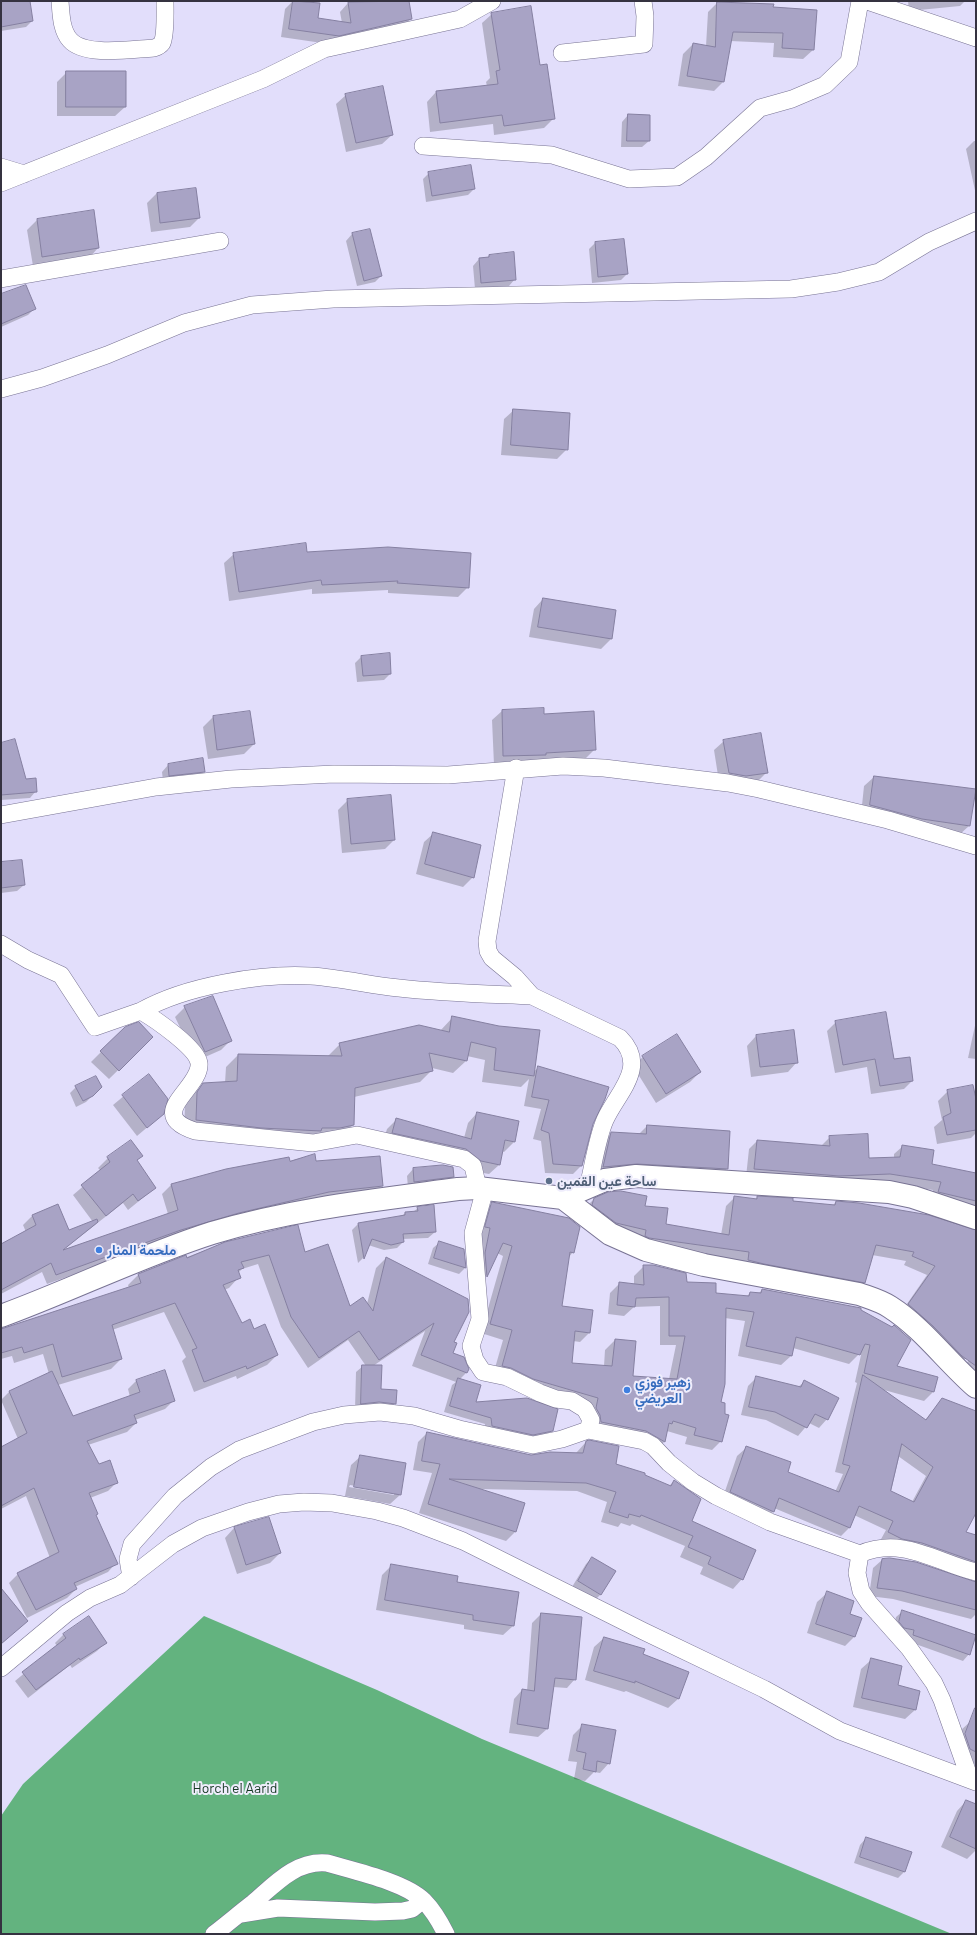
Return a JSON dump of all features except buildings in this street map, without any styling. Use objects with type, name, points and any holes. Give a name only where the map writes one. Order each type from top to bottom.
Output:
[{"type":"street","points":[[60,1],[63,27],[69,39],[80,48],[93,50],[158,46],[162,44],[165,1]]},
{"type":"street","points":[[1,183],[264,79],[324,48],[460,19],[492,1]]},
{"type":"street","points":[[562,53],[644,44],[645,16],[643,1]]},
{"type":"street","points":[[423,146],[552,155],[629,179],[677,177],[706,157],[760,108],[792,99],[826,85],[849,62],[860,1]]},
{"type":"street","points":[[867,1],[976,38]]},
{"type":"street","points":[[1,167],[24,174]]},
{"type":"street","points":[[1,389],[42,378],[107,355],[184,323],[252,305],[333,299],[792,289],[838,282],[879,272],[929,242],[976,221]]},
{"type":"street","points":[[1,279],[220,241]]},
{"type":"street","points":[[1,815],[156,787],[231,779],[334,774],[448,775],[516,768],[563,766],[604,768],[728,783],[835,806],[976,846]]},
{"type":"street","points":[[516,768],[487,946],[489,954],[495,962],[515,977],[532,996]]},
{"type":"street","points":[[1,944],[28,960],[61,975],[95,1027],[141,1011],[155,1003],[202,988],[286,977],[311,976],[431,991],[532,996],[611,1032],[627,1045],[631,1054],[632,1062],[630,1075],[604,1121],[588,1187]]},
{"type":"street","points":[[141,1011],[192,1050],[197,1057],[199,1065],[198,1071],[175,1106],[175,1117],[183,1127],[195,1131],[313,1143],[353,1135],[464,1159],[472,1166],[482,1189],[473,1233],[480,1319],[471,1346],[475,1360],[483,1372],[507,1376],[540,1393],[556,1399],[572,1401],[585,1409],[591,1420],[588,1430]]},
{"type":"street","points":[[1,1316],[168,1248],[252,1222],[316,1209],[458,1189],[482,1189],[563,1198],[610,1179],[636,1176],[889,1192],[913,1197],[976,1218]]},
{"type":"street","points":[[563,1198],[610,1234],[646,1250],[704,1264],[859,1294],[890,1306],[916,1328],[976,1387]]},
{"type":"street","points":[[131,1577],[128,1558],[132,1544],[175,1496],[211,1467],[239,1450],[313,1422],[344,1415],[380,1412],[414,1416],[533,1445],[562,1439],[588,1430],[644,1441],[653,1446],[669,1463],[693,1482],[716,1496],[770,1522],[860,1554],[872,1549],[890,1547],[915,1550],[935,1560],[976,1572]]},
{"type":"street","points":[[1,1668],[67,1613],[90,1598],[120,1585],[173,1544],[188,1536],[224,1519],[279,1504],[304,1502],[332,1503],[377,1511],[403,1518],[463,1542],[643,1632],[764,1689],[840,1731],[973,1780]]},
{"type":"street","points":[[860,1554],[857,1573],[861,1591],[869,1603],[909,1648],[934,1683],[973,1780]]},
{"type":"street","points":[[214,1934],[287,1874],[308,1864],[318,1862],[327,1863],[384,1881],[400,1887],[424,1900],[438,1917],[446,1934]]},
{"type":"street","points":[[239,1914],[278,1908],[375,1912],[403,1911],[412,1909],[424,1900]]},
{"type":"green space","name":"Horch el Aarid","points":[[204,1616],[377,1690],[482,1739],[952,1934],[1,1934],[1,1816],[23,1784]]},
{"type":"place","name":"ساحة عين القمين","points":[[549,1181]]},
{"type":"place","name":"ملحمة المنار","points":[[99,1250]]},
{"type":"place","name":"زهير فوزي العريضي","points":[[627,1390]]}]
